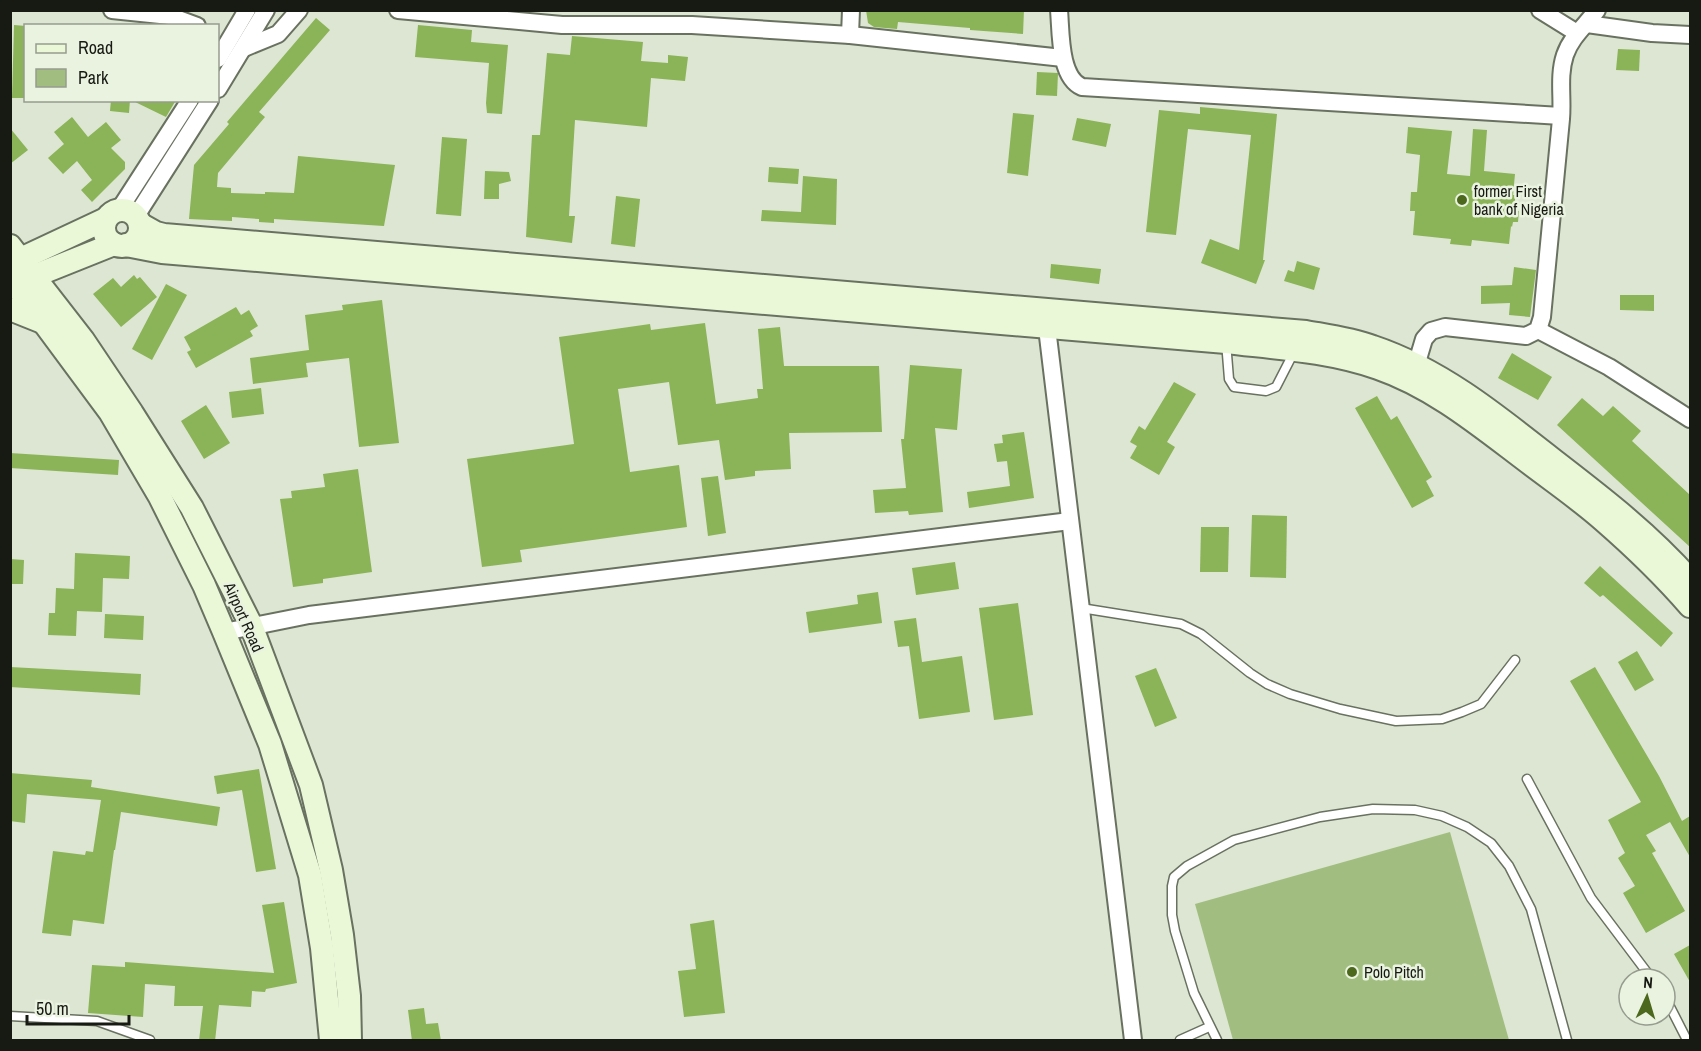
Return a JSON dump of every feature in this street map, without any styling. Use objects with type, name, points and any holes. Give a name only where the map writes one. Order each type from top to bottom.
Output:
[{"type":"main road","points":[[125,217],[104,228],[109,240],[120,245],[173,253],[1226,342],[1347,358],[1380,369],[1445,381],[1491,411],[1608,502],[1650,538],[1690,580]]},
{"type":"main road","points":[[16,270],[136,240],[139,234],[125,217]]},
{"type":"main road","points":[[16,270],[125,217]]},
{"type":"main road","points":[[125,217],[164,235],[1306,332],[1338,337],[1373,347],[1414,375],[1446,402],[1602,519],[1668,581],[1690,606]]},
{"type":"main road","name":"Airport Road","points":[[16,270],[46,324],[111,412],[160,497],[204,585],[320,872],[349,996],[350,1041]]},
{"type":"main road","name":"Airport Road","points":[[16,270],[89,349],[132,412],[192,508],[251,626],[311,785],[320,872],[322,948],[331,1041]]},
{"type":"main road","points":[[10,309],[46,324]]},
{"type":"street","points":[[112,10],[170,16],[192,24]]},
{"type":"street","points":[[219,58],[248,10]]},
{"type":"street","points":[[219,84],[231,40],[266,10]]},
{"type":"street","points":[[231,40],[278,34],[300,10]]},
{"type":"street","points":[[850,35],[851,10]]},
{"type":"street","points":[[1059,10],[1063,58],[1070,78],[1082,87],[1561,116]]},
{"type":"street","points":[[1540,10],[1587,22],[1652,33],[1690,35]]},
{"type":"street","points":[[410,11],[562,24],[692,18],[1063,58]]},
{"type":"street","points":[[1414,375],[1424,339],[1431,331],[1445,327],[1526,336],[1538,330],[1542,317],[1561,116],[1561,68],[1566,52],[1587,22]]},
{"type":"street","points":[[125,217],[189,102]]},
{"type":"street","points":[[125,217],[209,102]]},
{"type":"street","points":[[1047,328],[1133,1041]]},
{"type":"street","points":[[1538,330],[1609,367],[1690,418]]},
{"type":"street","points":[[224,632],[309,615],[1070,521]]},
{"type":"lane","points":[[1226,342],[1230,384],[1234,387],[1266,391],[1276,387],[1295,350]]},
{"type":"lane","points":[[1081,608],[1181,624],[1201,634],[1267,684],[1290,694],[1340,709],[1396,721],[1442,719],[1481,704],[1515,660]]},
{"type":"lane","points":[[1527,779],[1591,898],[1643,967]]},
{"type":"lane","points":[[1217,1041],[1194,993],[1175,931],[1172,915],[1174,877],[1186,866],[1234,840],[1320,817],[1373,809],[1415,810],[1442,816],[1467,827],[1491,843],[1509,866],[1531,909],[1567,1041]]},
{"type":"lane","points":[[10,1016],[97,1021],[150,1041]]},
{"type":"lane","points":[[1677,1021],[1687,1041]]},
{"type":"lane","points":[[1180,1041],[1209,1027]]},
{"type":"green space","name":"Polo Pitch","points":[[1450,832],[1509,1040],[1233,1040],[1195,904]]},
{"type":"building","points":[[866,10],[1024,10],[1023,34],[898,22],[897,29],[874,27],[868,23]]},
{"type":"building","points":[[316,18],[330,30],[259,112],[265,117],[218,173],[217,187],[231,188],[231,193],[294,193],[298,156],[395,165],[384,226],[274,219],[274,223],[259,222],[259,219],[232,217],[232,221],[189,219],[194,165],[229,124],[227,122]]},
{"type":"building","points":[[14,25],[24,26],[24,98],[12,98]]},
{"type":"building","points":[[418,25],[472,30],[471,42],[508,45],[502,114],[487,113],[489,63],[415,57]]},
{"type":"building","points":[[572,36],[643,42],[641,61],[668,63],[668,55],[688,57],[685,81],[651,78],[647,127],[575,120],[569,216],[575,216],[572,243],[526,237],[532,135],[540,135],[547,53],[570,55]]},
{"type":"building","points":[[1618,49],[1640,50],[1639,71],[1616,70]]},
{"type":"building","points":[[1037,72],[1058,73],[1057,96],[1036,95]]},
{"type":"building","points":[[111,102],[130,102],[129,113],[110,111]]},
{"type":"building","points":[[135,102],[175,102],[166,117]]},
{"type":"building","points":[[1200,107],[1277,114],[1263,260],[1265,260],[1256,284],[1201,263],[1210,239],[1239,250],[1251,135],[1188,129],[1176,235],[1146,232],[1159,110],[1200,114]]},
{"type":"building","points":[[1013,113],[1034,115],[1028,176],[1007,173]]},
{"type":"building","points":[[72,117],[88,137],[106,122],[121,140],[111,148],[125,162],[125,169],[92,202],[81,190],[92,180],[77,161],[63,174],[48,158],[64,144],[54,132]]},
{"type":"building","points":[[1077,118],[1111,124],[1106,147],[1072,140]]},
{"type":"building","points":[[1408,127],[1452,131],[1447,174],[1470,176],[1473,129],[1487,130],[1484,171],[1515,174],[1513,195],[1517,202],[1516,211],[1519,211],[1518,222],[1513,222],[1511,226],[1509,244],[1472,240],[1471,246],[1450,244],[1451,239],[1413,235],[1415,211],[1410,211],[1411,192],[1417,192],[1420,155],[1406,153]]},
{"type":"building","points":[[10,128],[28,150],[10,164]]},
{"type":"building","points":[[442,137],[467,139],[461,216],[436,214]]},
{"type":"building","points":[[769,167],[799,169],[798,184],[768,182]]},
{"type":"building","points":[[485,171],[509,172],[511,181],[499,184],[499,199],[484,199]]},
{"type":"building","points":[[803,176],[837,179],[836,225],[761,221],[762,210],[801,212]]},
{"type":"building","points":[[616,196],[640,199],[635,247],[611,244]]},
{"type":"building","points":[[1297,261],[1320,268],[1314,290],[1284,281],[1288,270],[1294,272]]},
{"type":"building","points":[[1051,264],[1101,269],[1099,284],[1050,278]]},
{"type":"building","points":[[1514,267],[1536,270],[1530,317],[1509,315],[1510,303],[1481,304],[1481,286],[1512,285]]},
{"type":"building","points":[[134,275],[137,279],[140,277],[157,297],[121,327],[93,294],[113,278],[121,287]]},
{"type":"building","points":[[166,284],[187,295],[152,360],[132,349]]},
{"type":"building","points":[[1620,295],[1654,295],[1654,311],[1620,310]]},
{"type":"building","points":[[382,300],[399,443],[359,447],[349,358],[306,363],[308,377],[253,384],[250,358],[309,350],[305,315],[343,310],[342,305]]},
{"type":"building","points":[[236,307],[241,315],[249,310],[258,326],[250,331],[253,336],[196,368],[187,352],[191,350],[184,337]]},
{"type":"building","points":[[705,323],[716,404],[758,398],[757,389],[763,389],[758,329],[780,327],[784,366],[879,366],[882,432],[789,433],[791,469],[755,471],[755,476],[725,480],[719,440],[678,445],[669,382],[618,389],[630,472],[679,465],[687,527],[520,550],[522,562],[482,567],[467,459],[574,444],[559,337],[650,324],[651,330]]},
{"type":"building","points":[[1512,353],[1552,377],[1538,400],[1498,378]]},
{"type":"building","points":[[910,365],[962,369],[957,430],[935,428],[943,512],[909,515],[908,511],[875,513],[873,490],[906,488],[901,439],[904,439]]},
{"type":"building","points":[[1174,382],[1196,394],[1167,442],[1175,447],[1159,475],[1130,458],[1137,446],[1130,442],[1139,426],[1145,430]]},
{"type":"building","points":[[261,388],[264,414],[232,418],[229,392]]},
{"type":"building","points":[[1377,396],[1391,420],[1397,416],[1432,477],[1426,481],[1434,496],[1412,508],[1355,408]]},
{"type":"building","points":[[1582,398],[1603,416],[1613,406],[1641,431],[1632,441],[1690,495],[1690,547],[1557,425]]},
{"type":"building","points":[[206,405],[230,443],[204,459],[181,421]]},
{"type":"building","points":[[1024,432],[1034,498],[969,508],[967,492],[1010,486],[1007,461],[997,462],[994,444],[1003,443],[1002,435]]},
{"type":"building","points":[[10,453],[119,460],[118,475],[10,468]]},
{"type":"building","points":[[358,469],[372,572],[323,579],[323,583],[293,587],[280,499],[292,498],[291,491],[325,487],[323,474]]},
{"type":"building","points":[[718,476],[726,533],[708,536],[701,478]]},
{"type":"building","points":[[1252,515],[1287,516],[1286,578],[1250,577]]},
{"type":"building","points":[[1201,527],[1229,527],[1228,572],[1200,572]]},
{"type":"building","points":[[75,553],[130,556],[129,579],[103,578],[102,612],[77,611],[76,636],[48,635],[49,613],[55,613],[56,588],[74,589]]},
{"type":"building","points":[[10,559],[24,560],[23,584],[10,584]]},
{"type":"building","points":[[955,562],[959,589],[916,595],[912,568]]},
{"type":"building","points":[[1600,566],[1673,633],[1661,647],[1603,595],[1600,597],[1584,583]]},
{"type":"building","points":[[878,592],[882,623],[809,633],[806,612],[858,604],[857,595]]},
{"type":"building","points":[[1018,603],[1033,715],[994,720],[979,608]]},
{"type":"building","points":[[105,614],[144,616],[143,640],[104,638]]},
{"type":"building","points":[[916,618],[922,662],[962,656],[970,712],[919,719],[909,646],[898,647],[894,621]]},
{"type":"building","points":[[1637,651],[1654,680],[1635,691],[1618,662]]},
{"type":"building","points":[[10,667],[141,674],[140,695],[10,687]]},
{"type":"building","points":[[1595,667],[1659,776],[1682,821],[1690,816],[1690,857],[1670,822],[1646,835],[1656,851],[1652,853],[1685,911],[1646,933],[1623,893],[1635,886],[1618,858],[1625,853],[1608,820],[1641,802],[1570,681]]},
{"type":"building","points":[[1156,668],[1177,718],[1155,727],[1135,676]]},
{"type":"building","points":[[259,769],[276,869],[256,872],[242,790],[217,794],[214,776]]},
{"type":"building","points":[[10,773],[92,780],[91,787],[220,807],[217,826],[121,812],[104,924],[73,920],[71,936],[42,933],[53,851],[85,855],[86,851],[93,852],[101,800],[27,794],[25,823],[10,821]]},
{"type":"building","points":[[284,902],[297,983],[266,989],[265,992],[252,991],[251,1007],[219,1005],[215,1041],[199,1041],[203,1006],[174,1006],[175,986],[145,984],[143,1017],[88,1013],[92,965],[125,967],[125,962],[274,973],[262,905]]},
{"type":"building","points":[[714,920],[725,1013],[684,1017],[678,971],[696,969],[690,924]]},
{"type":"building","points":[[1690,945],[1690,982],[1674,954]]},
{"type":"building","points":[[424,1008],[426,1024],[438,1023],[441,1041],[412,1041],[408,1010]]},
{"type":"place","name":"former First bank of Nigeria","points":[[1462,200]]},
{"type":"place","name":"Polo Pitch","points":[[1352,972]]}]
